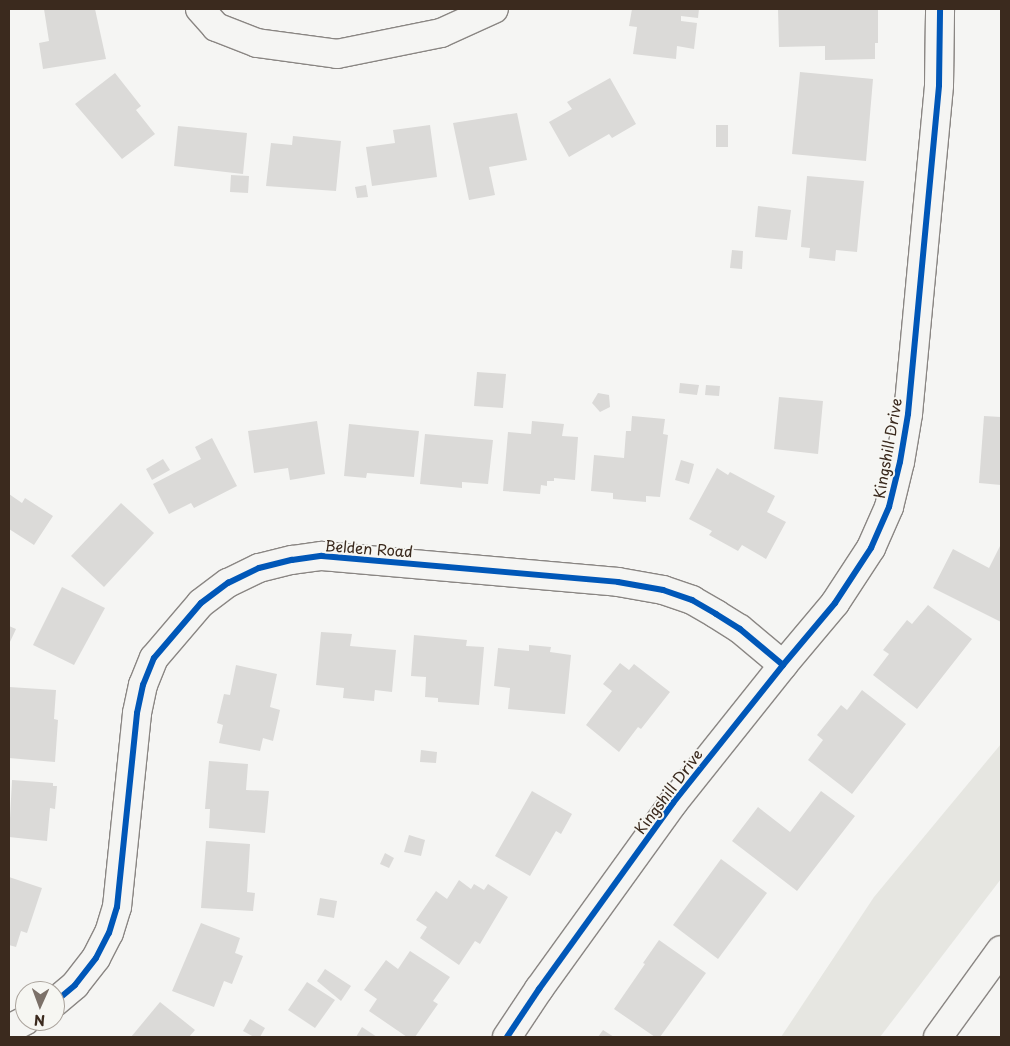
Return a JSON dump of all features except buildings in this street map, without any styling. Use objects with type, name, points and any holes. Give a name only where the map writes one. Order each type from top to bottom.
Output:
[{"type":"main road","points":[[200,9],[216,26],[257,43],[338,54],[441,33],[494,9]]},
{"type":"main road","name":"Kingshill Drive","points":[[507,1037],[539,989],[673,803],[835,603],[871,548],[889,507],[900,462],[909,404],[938,85],[940,9]]},
{"type":"main road","name":"Belden Road","points":[[65,994],[75,985],[96,958],[109,933],[117,907],[136,713],[143,685],[154,658],[201,603],[228,583],[260,568],[292,560],[322,556],[618,582],[662,590],[692,600],[716,614],[740,630],[783,665]]},
{"type":"main road","points":[[938,1037],[1001,950]]},
{"type":"shaded area","points":[[1001,744],[1001,879],[880,1037],[781,1037],[874,897]]},
{"type":"cycle path","points":[[507,1037],[539,989],[673,803],[835,603],[871,548],[889,507],[900,462],[908,414],[939,85],[940,9]]},
{"type":"cycle path","points":[[65,994],[75,985],[96,958],[109,933],[117,907],[137,713],[143,685],[154,658],[201,603],[228,583],[259,568],[292,560],[322,556],[618,582],[663,590],[692,600],[716,614],[740,629],[783,665]]}]
